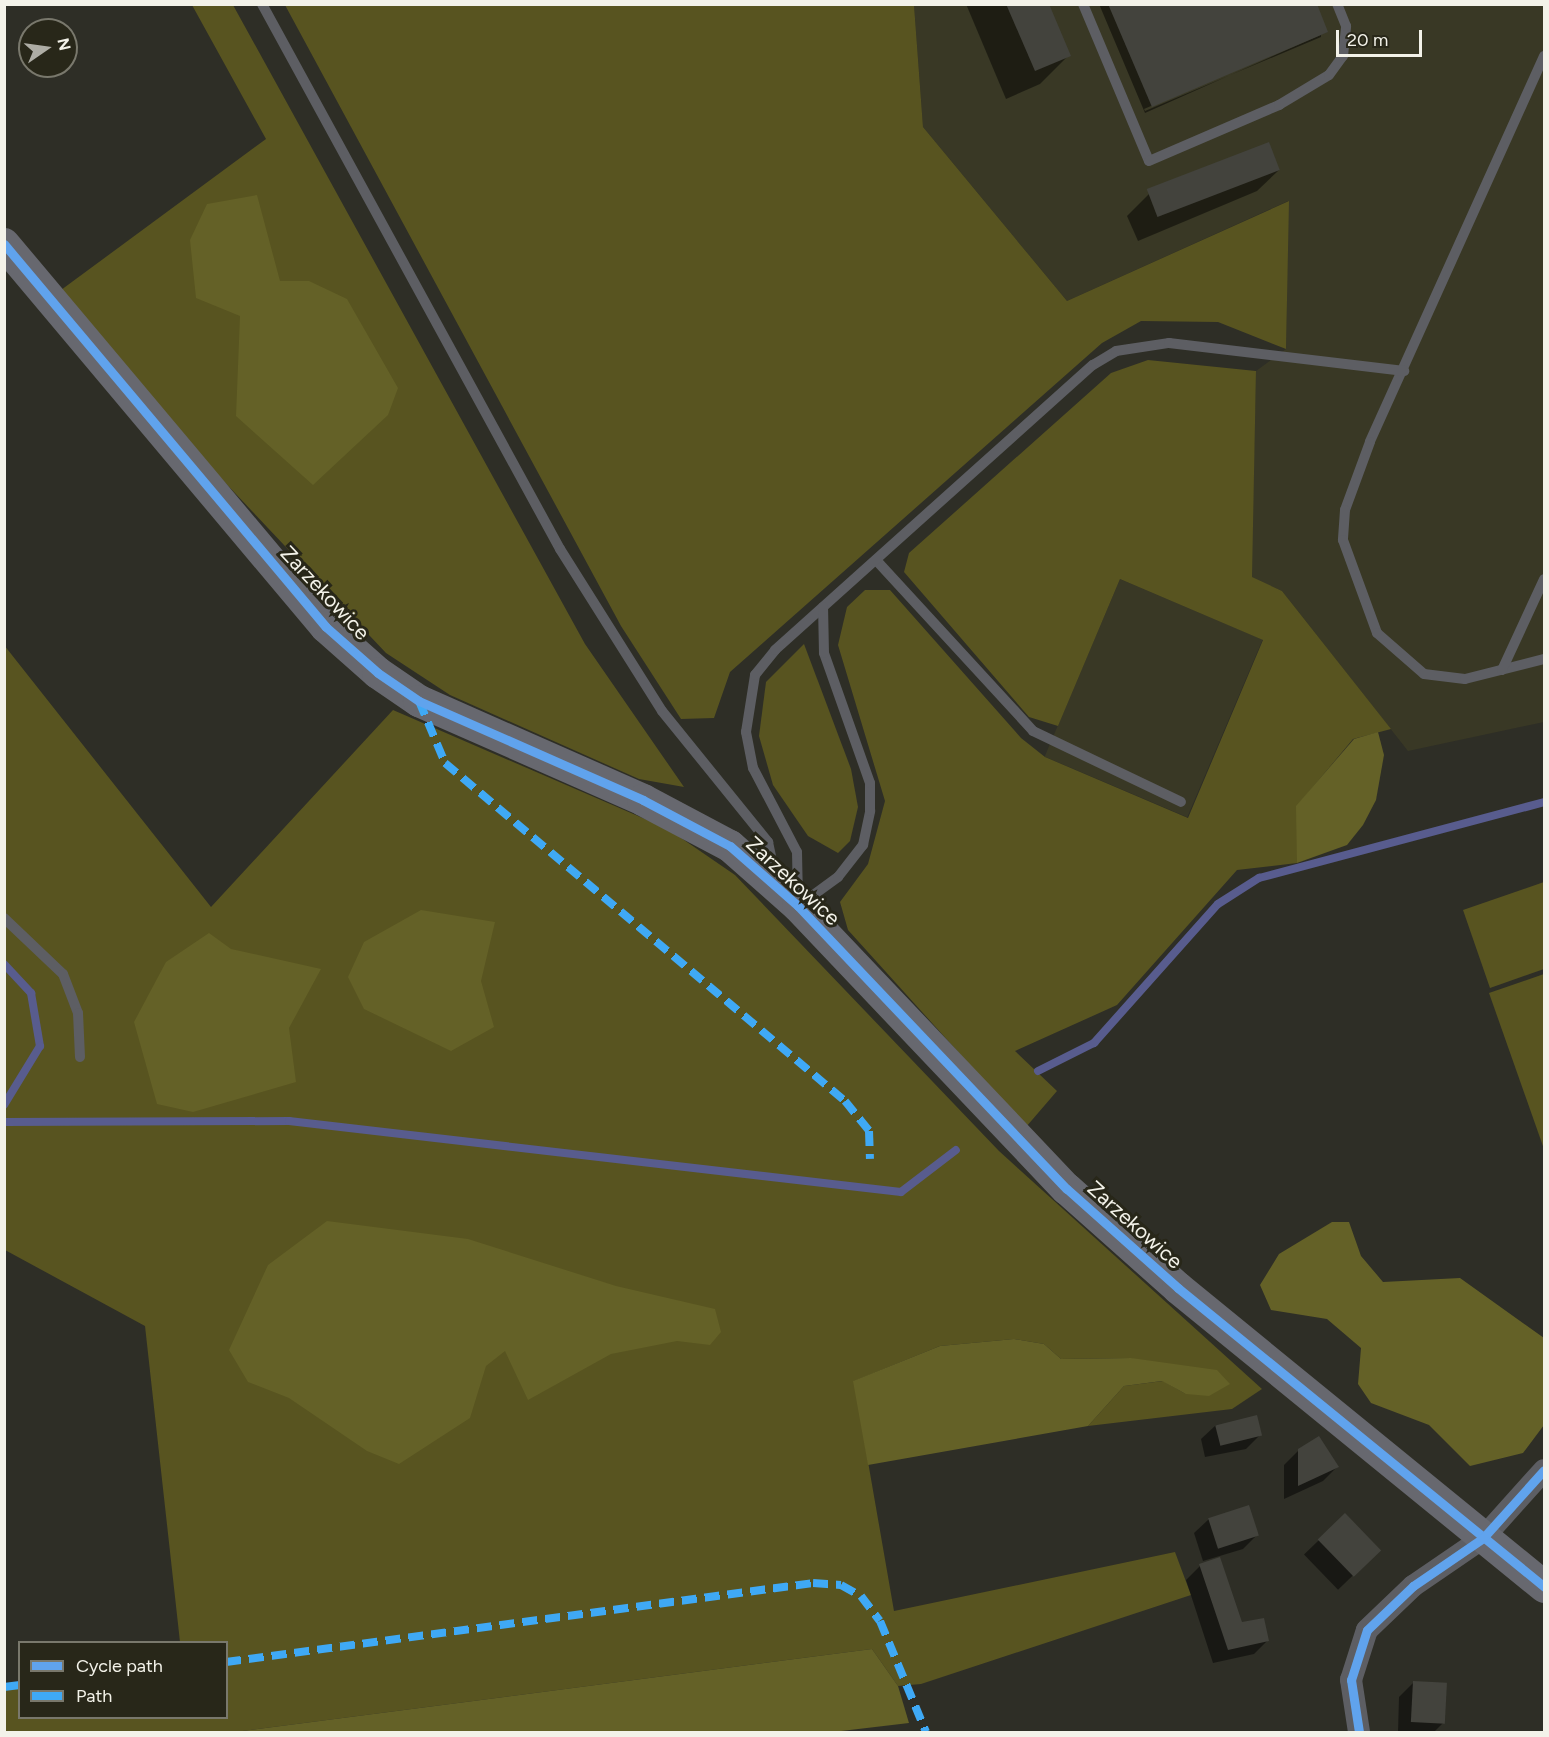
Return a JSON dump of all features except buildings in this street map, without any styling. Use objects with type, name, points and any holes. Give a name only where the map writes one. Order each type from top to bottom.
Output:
[{"type":"street","name":"Zarzekowice","points":[[4,244],[326,627],[378,673],[419,702],[643,800],[730,846],[798,906],[1067,1189],[1178,1287],[1545,1587]]},
{"type":"street","points":[[1359,1732],[1351,1680],[1367,1630],[1413,1586],[1483,1538],[1545,1470]]},
{"type":"lane","points":[[262,4],[560,549],[662,711],[768,842],[773,871],[798,906]]},
{"type":"lane","points":[[1083,4],[1149,161],[1279,105],[1329,75],[1343,56],[1346,26],[1337,4]]},
{"type":"lane","points":[[1545,56],[1349,500],[1344,540],[1377,633],[1424,675],[1465,679],[1545,659]]},
{"type":"lane","points":[[798,906],[797,852],[753,768],[746,732],[747,700],[755,675],[775,650],[1093,366],[1116,351],[1169,343],[1404,371]]},
{"type":"lane","points":[[876,560],[1033,731],[1181,802]]},
{"type":"lane","points":[[1502,670],[1545,579]]},
{"type":"lane","points":[[798,906],[838,877],[863,845],[870,811],[870,783],[824,653],[823,607]]},
{"type":"lane","points":[[4,918],[63,974],[78,1013],[80,1057]]},
{"type":"shaded area","points":[[192,5],[233,5],[585,644],[684,787],[639,779],[450,695],[386,653],[217,474],[61,290],[266,139]]},
{"type":"shaded area","points":[[285,5],[914,5],[923,127],[1067,301],[1289,201],[1286,349],[1218,322],[1141,321],[1102,343],[730,672],[714,718],[681,719],[621,626]]},
{"type":"shaded area","points":[[914,5],[1544,5],[1544,722],[1408,751],[1282,591],[1251,578],[1256,371],[1286,349],[1288,201],[1067,301],[923,127]]},
{"type":"shaded area","points":[[257,195],[280,281],[309,281],[347,299],[398,388],[388,415],[313,485],[236,416],[240,316],[196,298],[190,240],[207,204]]},
{"type":"shaded area","points":[[1148,360],[1256,371],[1252,577],[1282,591],[1391,729],[1353,739],[1297,806],[1297,863],[1237,870],[1117,1005],[1015,1051],[1057,1091],[1026,1127],[848,930],[840,902],[868,864],[885,801],[838,645],[847,607],[865,590],[890,590],[1021,738],[1045,757],[1188,818],[1263,640],[1120,579],[1058,726],[1029,717],[904,572],[909,553],[1111,373]]},
{"type":"shaded area","points":[[1120,579],[1263,640],[1187,817],[1045,757]]},
{"type":"shaded area","points":[[804,644],[851,769],[858,807],[850,841],[838,853],[808,836],[773,785],[759,736],[766,682]]},
{"type":"shaded area","points":[[4,645],[211,907],[393,710],[668,829],[735,875],[999,1151],[1262,1389],[1232,1409],[1088,1426],[1124,1386],[1163,1381],[1186,1394],[1131,1358],[1061,1359],[1044,1344],[1014,1339],[940,1346],[854,1381],[894,1611],[1175,1552],[1191,1595],[921,1684],[898,1686],[872,1649],[235,1732],[5,1732],[5,1687],[18,1685],[18,1719],[228,1719],[228,1641],[180,1641],[145,1326],[5,1250]]},
{"type":"shaded area","points":[[1378,732],[1384,755],[1376,800],[1363,825],[1347,845],[1297,863],[1296,806],[1354,739]]},
{"type":"shaded area","points":[[1544,882],[1544,969],[1490,988],[1463,910]]},
{"type":"shaded area","points":[[421,910],[495,922],[481,981],[494,1027],[451,1051],[364,1009],[348,977],[364,942]]},
{"type":"shaded area","points":[[209,933],[231,949],[321,969],[289,1028],[296,1082],[193,1112],[157,1104],[134,1022],[166,962]]},
{"type":"shaded area","points":[[1544,974],[1544,1149],[1489,993]]},
{"type":"shaded area","points":[[327,1221],[468,1239],[616,1286],[715,1309],[721,1332],[710,1345],[677,1341],[611,1354],[528,1400],[505,1351],[486,1366],[470,1418],[399,1464],[367,1451],[289,1398],[248,1382],[229,1350],[268,1265]]},
{"type":"shaded area","points":[[1332,1222],[1349,1222],[1361,1256],[1383,1282],[1460,1278],[1544,1338],[1544,1425],[1523,1453],[1470,1466],[1429,1425],[1371,1403],[1358,1384],[1361,1348],[1327,1319],[1271,1310],[1260,1285],[1279,1254]]},
{"type":"shaded area","points":[[1014,1339],[1044,1344],[1061,1359],[1131,1358],[1217,1370],[1230,1384],[1209,1396],[1186,1394],[1162,1381],[1124,1386],[1088,1426],[868,1465],[853,1381],[940,1346]]},
{"type":"shaded area","points":[[872,1649],[898,1686],[909,1723],[833,1732],[235,1732]]},
{"type":"waterway","points":[[1038,1071],[1094,1043],[1218,904],[1259,878],[1544,802]]},
{"type":"waterway","points":[[4,964],[31,993],[40,1046],[4,1105]]},
{"type":"waterway","points":[[4,1122],[289,1121],[901,1192],[956,1150]]},
{"type":"marked path","points":[[419,701],[445,763],[845,1101],[869,1131],[870,1159]]},
{"type":"marked path","points":[[228,1662],[813,1583],[841,1585],[861,1596],[880,1621],[926,1732]]},
{"type":"marked path","points":[[4,1687],[18,1685]]},
{"type":"cycle path","points":[[4,244],[326,627],[378,673],[419,701],[643,800],[730,846],[798,906],[1067,1189],[1178,1288],[1544,1587]]},
{"type":"cycle path","points":[[1359,1732],[1351,1680],[1367,1630],[1413,1586],[1483,1538],[1544,1470]]}]
